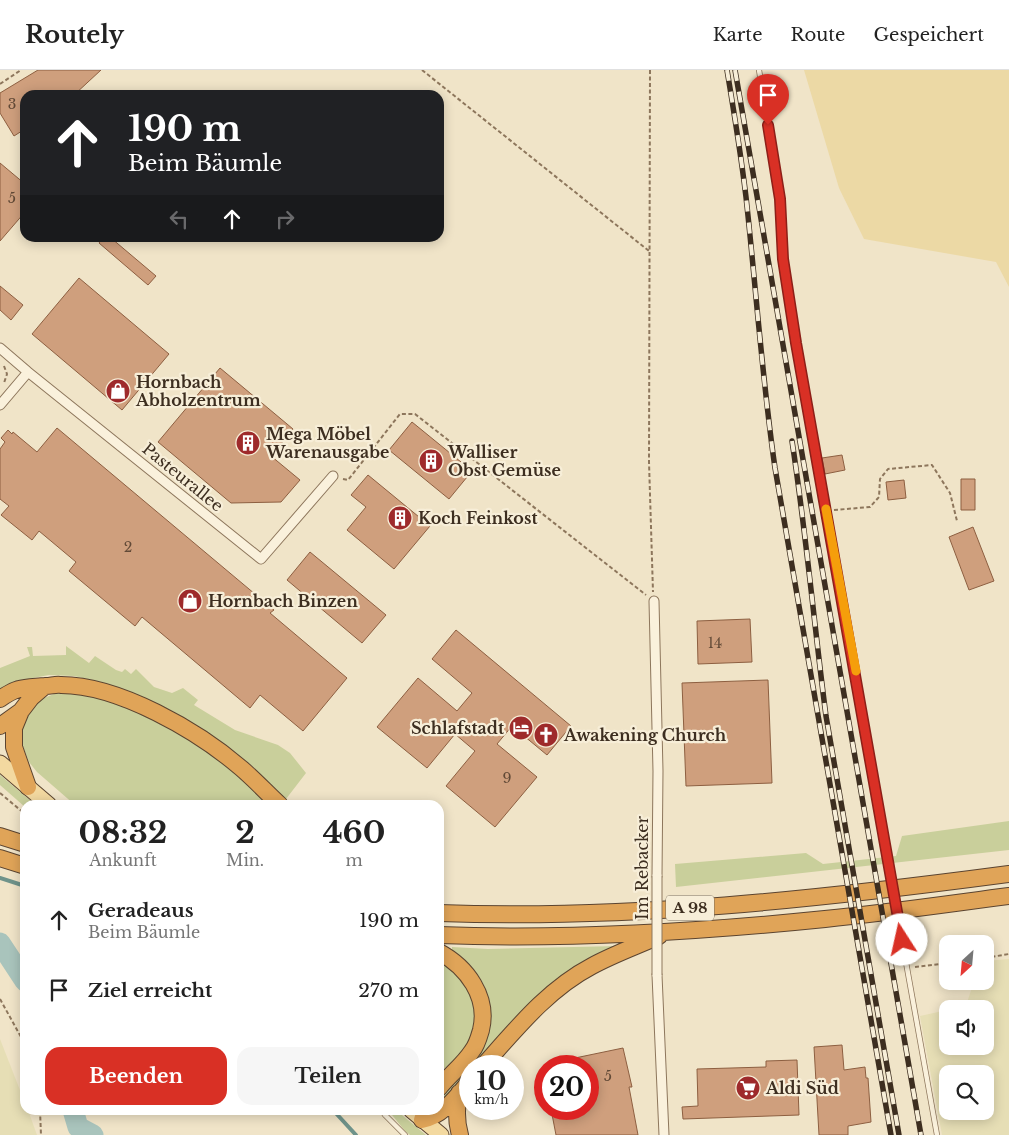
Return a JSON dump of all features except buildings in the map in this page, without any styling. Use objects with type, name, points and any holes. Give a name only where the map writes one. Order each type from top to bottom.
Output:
[{"type":"highway","points":[[0,699],[10,692],[24,687],[61,684],[84,687],[111,694],[161,715],[196,735],[220,751],[274,800]]},
{"type":"highway","points":[[0,726],[20,711],[45,686]]},
{"type":"highway","points":[[20,711],[14,728],[14,747],[28,787]]},
{"type":"highway","points":[[0,836],[20,842]]},
{"type":"highway","points":[[0,858],[20,864]]},
{"type":"highway","name":"A 98","points":[[444,911],[526,915],[679,909],[775,902],[1009,874]]},
{"type":"highway","name":"A 98","points":[[444,935],[521,936],[668,932],[826,919],[1009,896]]},
{"type":"highway","points":[[493,1055],[538,1006],[567,982],[592,966],[668,932]]},
{"type":"highway","points":[[444,955],[461,967],[471,979],[481,1004],[482,1015],[479,1038],[473,1050],[463,1063],[444,1080]]},
{"type":"highway","points":[[444,1110],[459,1094]]},
{"type":"highway","points":[[459,1094],[456,1120],[460,1135]]},
{"type":"highway","points":[[423,1115],[430,1118],[435,1115]]},
{"type":"main road","points":[[0,763],[43,800]]},
{"type":"main road","points":[[421,1115],[441,1135]]},
{"type":"street","name":"Pasteurallee","points":[[0,348],[261,559],[333,476]]},
{"type":"street","points":[[0,405],[28,372]]},
{"type":"street","name":"Im Rebacker","points":[[654,601],[658,771],[657,975],[664,1135]]},
{"type":"lane","points":[[759,70],[780,199],[783,259],[796,343],[937,1135]]},
{"type":"lane","points":[[386,1115],[404,1135]]},
{"type":"path","points":[[0,84],[20,70]]},
{"type":"path","points":[[422,70],[649,251]]},
{"type":"path","points":[[650,70],[649,462],[654,601]]},
{"type":"path","points":[[0,382],[3,385],[7,374],[3,364]]},
{"type":"path","points":[[333,476],[348,480],[400,414],[415,414],[654,601]]},
{"type":"path","points":[[827,511],[870,507],[879,497],[880,479],[888,469],[932,465],[950,493],[957,521]]},
{"type":"path","points":[[0,793],[20,810]]},
{"type":"path","points":[[994,956],[1009,954]]},
{"type":"path","points":[[907,969],[939,964]]},
{"type":"path","points":[[0,999],[20,1033]]},
{"type":"path","points":[[40,1115],[41,1135]]},
{"type":"shaded area","points":[[1009,959],[1009,1135],[942,1135],[939,1120],[994,1120],[994,1065],[939,1065],[939,1119],[920,1016],[939,1012],[939,1055],[994,1055],[994,1000],[968,1000],[971,990],[994,990],[994,960]]},
{"type":"shaded area","points":[[0,1039],[20,1090],[20,1115],[30,1115],[37,1135],[0,1135]]},
{"type":"green space","points":[[66,646],[89,663],[95,656],[122,672],[125,669],[131,674],[136,669],[154,687],[172,693],[183,688],[198,700],[194,705],[235,730],[278,745],[290,753],[306,773],[286,799],[251,765],[220,741],[184,718],[148,700],[101,682],[74,676],[49,675],[22,680],[0,692],[0,668],[30,656],[27,647],[32,647],[33,656],[66,655]]},
{"type":"green space","points":[[61,691],[85,693],[146,714],[227,763],[266,800],[69,800],[37,772],[29,762],[22,744],[22,730],[25,719],[35,704]]},
{"type":"green space","points":[[0,775],[30,800],[20,800],[20,803],[0,785]]},
{"type":"green space","points":[[1009,821],[1009,850],[676,887],[675,864],[806,853],[823,864],[896,856],[902,836]]},
{"type":"green space","points":[[618,946],[488,1055],[478,1055],[483,1048],[490,1028],[491,1018],[488,997],[479,977],[468,964],[452,952],[452,947],[488,949]]},
{"type":"green space","points":[[444,963],[469,986],[476,1015],[469,1044],[444,1068]]},
{"type":"green space","points":[[459,1077],[459,1085],[444,1102],[444,1092]]},
{"type":"green space","points":[[392,1115],[402,1115],[426,1135],[410,1135]]},
{"type":"sand","points":[[804,70],[1009,70],[1009,287],[996,262],[864,239],[839,188]]},
{"type":"waterway","points":[[0,878],[20,884]]},
{"type":"waterway","points":[[0,943],[20,973]]},
{"type":"waterway","points":[[74,1115],[78,1127],[93,1135]]},
{"type":"waterway","points":[[338,1115],[356,1135]]},
{"type":"railway","points":[[727,70],[746,197],[775,468],[891,1135]]},
{"type":"railway","points":[[735,70],[921,1135]]},
{"type":"railway","points":[[792,441],[802,509],[826,716],[899,1135]]},
{"type":"slow traffic","points":[[826,509],[856,671]]},
{"type":"place","name":"Hornbach Abholzentrum","points":[[118,391]]},
{"type":"place","name":"Mega Möbel Warenausgabe","points":[[248,443]]},
{"type":"place","name":"Walliser Obst Gemüse","points":[[431,461]]},
{"type":"place","name":"Koch Feinkost","points":[[400,518]]},
{"type":"place","name":"Hornbach Binzen","points":[[190,601]]},
{"type":"place","name":"Schlafstadt","points":[[521,728]]},
{"type":"place","name":"Awakening Church","points":[[546,735]]},
{"type":"place","name":"Aldi Süd","points":[[748,1088]]},
{"type":"route","points":[[768,125],[780,199],[783,259],[796,343],[902,940]]}]
